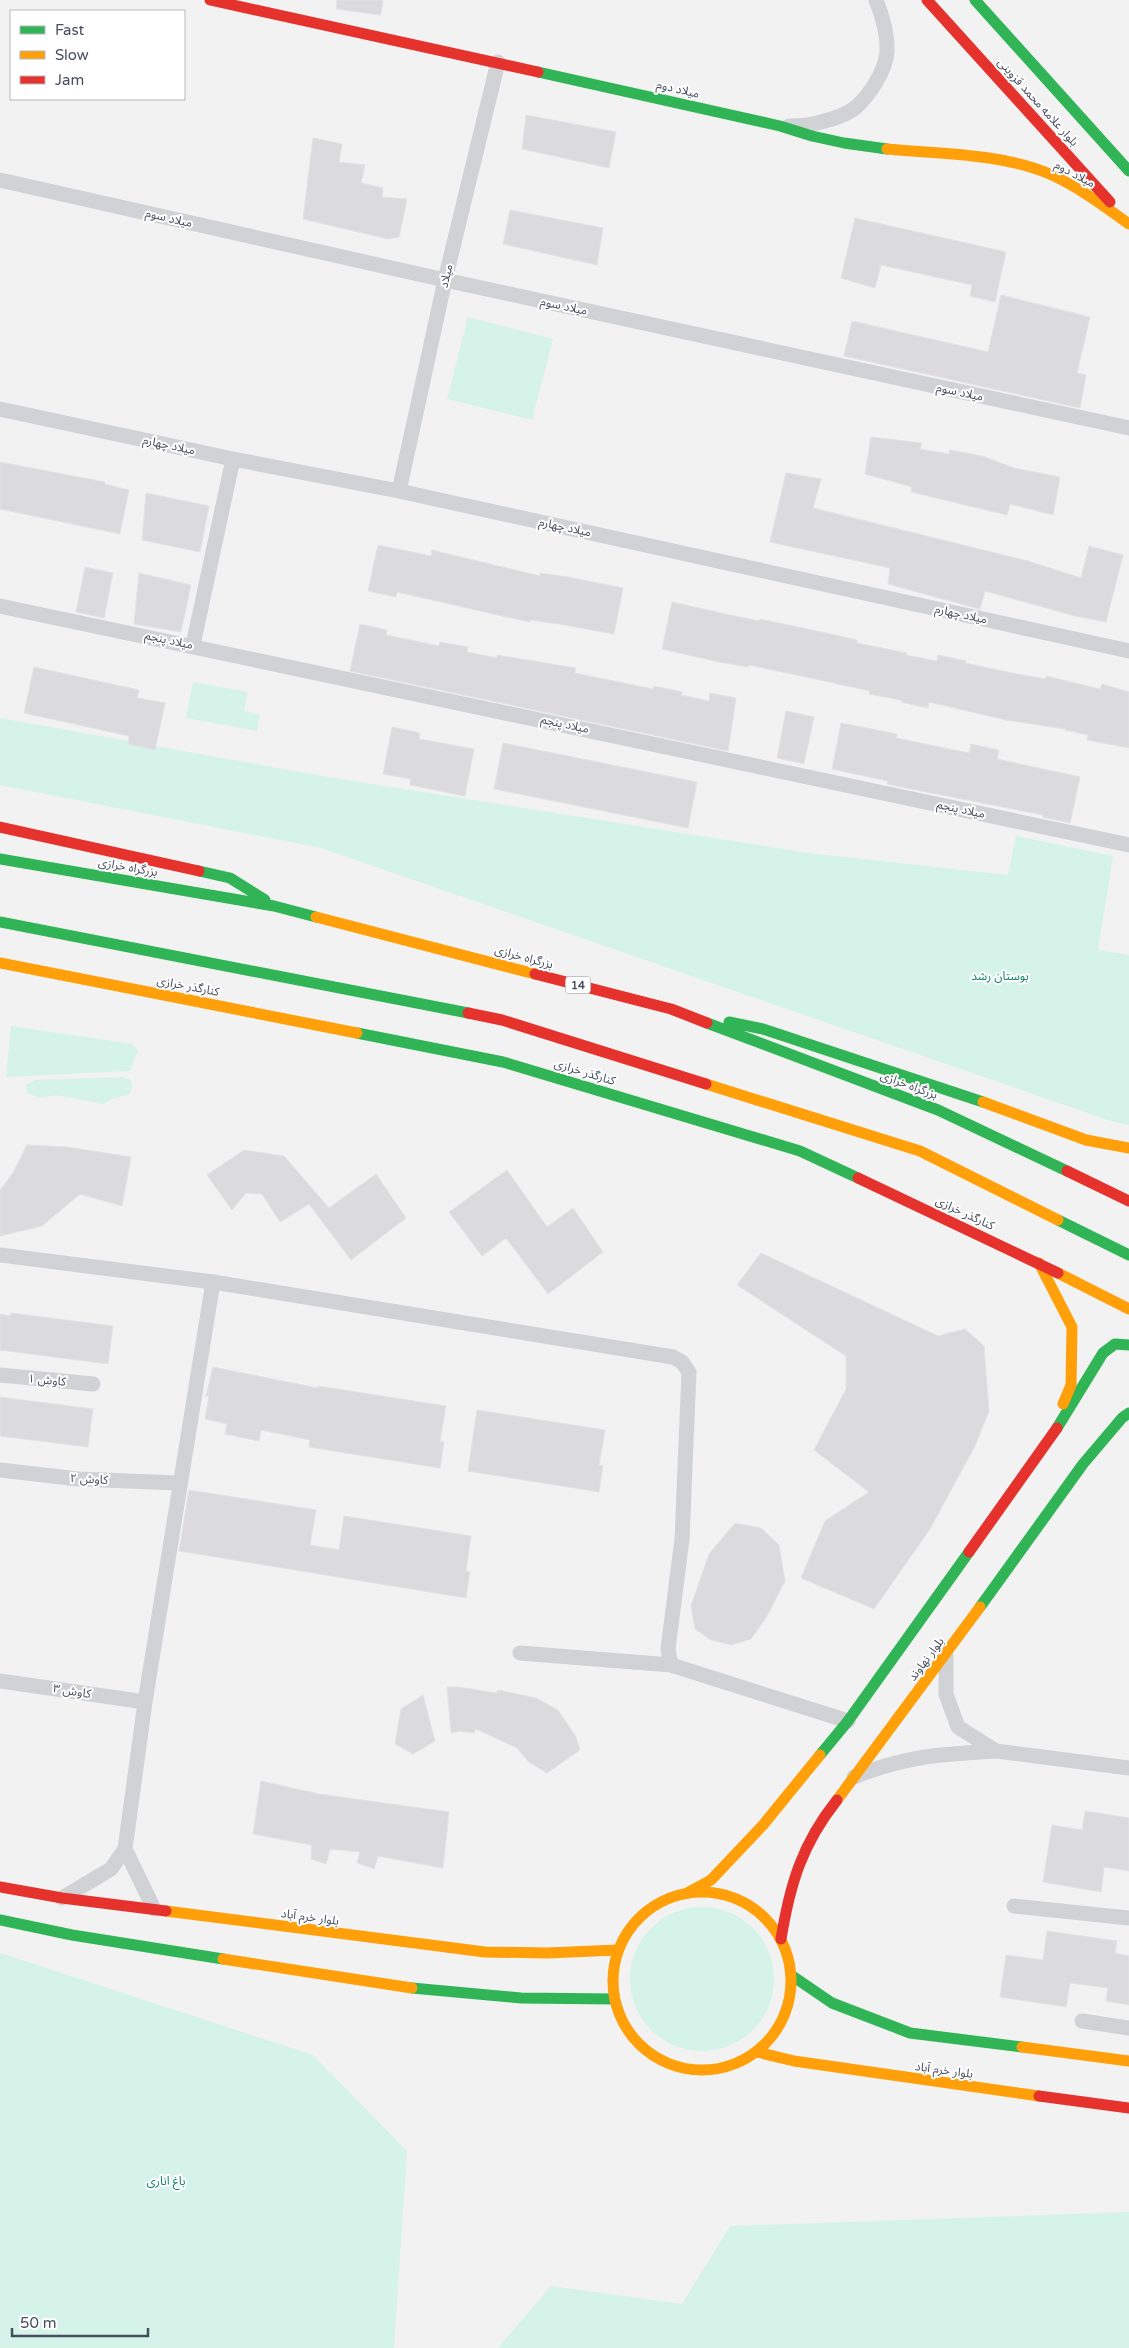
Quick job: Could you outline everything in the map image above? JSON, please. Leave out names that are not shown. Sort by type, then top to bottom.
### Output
[{"type":"main road","name":"میلاد دوم","points":[[210,0],[498,62],[780,126],[807,137],[844,144],[992,160],[1042,172],[1089,196],[1129,223]]},
{"type":"main road","name":"بلوار علامه محمد قزوینی","points":[[927,0],[1129,223]]},
{"type":"main road","name":"بلوار علامه محمد قزوینی","points":[[975,0],[1129,171]]},
{"type":"main road","points":[[0,827],[230,878],[274,906]]},
{"type":"main road","name":"بزرگراه خرازی","points":[[0,860],[274,906],[671,1010],[938,1110],[1129,1201]]},
{"type":"main road","points":[[0,922],[502,1020],[920,1151],[1129,1255]]},
{"type":"main road","name":"کنارگذر خرازی","points":[[4,965],[503,1062],[800,1151],[1039,1263],[1129,1308]]},
{"type":"main road","points":[[671,1010],[763,1029],[953,1091],[1086,1140],[1129,1148]]},
{"type":"main road","points":[[1039,1263],[1072,1327],[1071,1385],[1046,1446]]},
{"type":"main road","points":[[687,1892],[715,1892],[742,1901],[764,1917],[781,1939],[788,1956],[791,1975],[789,2004],[777,2030],[757,2052],[731,2066],[701,2071],[671,2066],[644,2050],[624,2028],[614,1999],[612,1975],[617,1950],[628,1929],[644,1912],[664,1899],[687,1892],[711,1880],[763,1825],[848,1721],[1046,1446],[1103,1353],[1115,1344],[1129,1345]]},
{"type":"main road","name":"بلوار نهاوند","points":[[781,1939],[787,1899],[802,1854],[818,1824],[946,1655],[1083,1464],[1122,1418],[1129,1413]]},
{"type":"main road","name":"بلوار خرم آباد","points":[[0,1887],[62,1898],[485,1952],[547,1953],[617,1950]]},
{"type":"main road","points":[[0,1920],[72,1935],[434,1992],[521,1998],[614,1999]]},
{"type":"main road","points":[[791,1975],[832,2003],[910,2033],[1129,2061]]},
{"type":"main road","name":"بلوار خرم آباد","points":[[757,2052],[794,2062],[1129,2108]]},
{"type":"street","points":[[780,126],[803,126],[839,115],[854,109],[871,91],[887,53],[882,14],[876,0]]},
{"type":"street","name":"میلاد","points":[[399,491],[445,280],[498,62]]},
{"type":"street","name":"میلاد سوم","points":[[0,180],[445,280],[1129,428]]},
{"type":"street","name":"میلاد چهارم","points":[[0,409],[233,459],[399,491],[1129,651]]},
{"type":"street","points":[[193,646],[233,459]]},
{"type":"street","name":"میلاد پنجم","points":[[0,606],[1129,844]]},
{"type":"street","points":[[0,1255],[213,1282],[673,1357],[682,1362],[689,1372],[688,1422],[682,1539],[668,1649],[671,1665]]},
{"type":"street","points":[[62,1898],[111,1869],[125,1849],[145,1702],[213,1282]]},
{"type":"street","name":"کاوش ۱","points":[[0,1376],[93,1384]]},
{"type":"street","name":"کاوش ۲","points":[[0,1470],[78,1480],[179,1483]]},
{"type":"street","points":[[520,1653],[671,1665],[848,1721]]},
{"type":"street","points":[[946,1655],[946,1694],[958,1727],[996,1750]]},
{"type":"street","name":"کاوش ۳","points":[[0,1680],[145,1702]]},
{"type":"street","points":[[852,1777],[886,1764],[933,1754],[996,1750],[1129,1768]]},
{"type":"street","points":[[125,1849],[154,1909]]},
{"type":"street","points":[[1014,1906],[1129,1918]]},
{"type":"street","points":[[1082,2021],[1129,2028]]},
{"type":"green space","points":[[468,317],[553,339],[532,420],[447,399]]},
{"type":"green space","points":[[193,682],[248,692],[244,711],[260,715],[257,731],[186,718]]},
{"type":"green space","name":"بوستان رشد","points":[[0,718],[328,777],[808,853],[1008,875],[1016,836],[1113,856],[1098,950],[1129,955],[1129,1125],[1114,1122],[321,848],[0,785]]},
{"type":"green space","points":[[11,1026],[132,1044],[138,1050],[130,1071],[6,1077]]},
{"type":"green space","points":[[122,1077],[130,1079],[132,1086],[130,1094],[112,1099],[104,1104],[56,1095],[40,1098],[27,1093],[26,1085],[35,1080]]},
{"type":"green space","points":[[702,1907],[730,1912],[753,1928],[769,1951],[774,1979],[769,2007],[753,2030],[730,2046],[702,2051],[674,2046],[651,2030],[635,2007],[630,1979],[635,1951],[651,1928],[674,1912]]},
{"type":"green space","name":"باغ اناری","points":[[0,1953],[313,2055],[407,2151],[394,2348],[0,2348]]},
{"type":"green space","points":[[1129,2212],[1129,2348],[498,2348],[551,2286],[682,2304],[730,2226]]},
{"type":"building","points":[[337,0],[383,0],[381,15],[336,9]]},
{"type":"building","points":[[526,115],[616,132],[609,168],[522,149]]},
{"type":"building","points":[[313,138],[342,144],[339,162],[365,165],[361,183],[383,188],[382,197],[407,199],[399,237],[388,239],[303,219]]},
{"type":"building","points":[[510,210],[603,228],[597,265],[503,244]]},
{"type":"building","points":[[855,218],[1006,252],[995,302],[970,296],[972,285],[881,265],[875,288],[841,278]]},
{"type":"building","points":[[1001,295],[1090,317],[1077,373],[1086,375],[1080,408],[844,356],[852,321],[988,352]]},
{"type":"building","points":[[871,437],[922,443],[920,449],[949,454],[950,450],[982,456],[1014,468],[1060,477],[1053,515],[1010,504],[1007,515],[911,492],[912,487],[865,474]]},
{"type":"building","points":[[0,462],[105,482],[105,484],[129,490],[120,534],[0,509]]},
{"type":"building","points":[[786,473],[821,479],[813,508],[1028,561],[1081,578],[1089,546],[1123,555],[1106,622],[1075,616],[985,591],[980,609],[888,584],[890,568],[770,542]]},
{"type":"building","points":[[146,493],[209,506],[200,552],[142,540]]},
{"type":"building","points":[[378,545],[431,556],[432,550],[540,576],[540,573],[568,577],[623,588],[614,634],[559,624],[530,620],[530,622],[397,592],[396,597],[368,591]]},
{"type":"building","points":[[85,567],[113,573],[104,618],[76,612]]},
{"type":"building","points":[[139,573],[191,585],[181,632],[134,624]]},
{"type":"building","points":[[672,602],[857,640],[857,643],[907,653],[906,655],[937,661],[938,655],[1017,674],[1046,679],[1046,676],[1100,689],[1102,684],[1129,692],[1129,748],[1087,740],[1088,735],[1065,729],[1006,720],[929,702],[928,708],[901,702],[901,700],[869,694],[870,691],[749,665],[748,667],[719,662],[662,649]]},
{"type":"building","points":[[360,624],[387,630],[386,635],[439,646],[440,642],[468,647],[467,652],[497,658],[497,655],[576,668],[575,673],[653,689],[654,686],[682,692],[681,695],[709,701],[710,693],[736,698],[728,751],[350,671]]},
{"type":"building","points":[[34,667],[139,690],[137,698],[165,703],[155,750],[128,744],[129,736],[24,713]]},
{"type":"building","points":[[786,711],[814,717],[804,764],[777,758]]},
{"type":"building","points":[[841,723],[897,734],[896,738],[969,753],[971,744],[999,750],[997,759],[1080,777],[1070,823],[1043,817],[1043,815],[887,784],[888,781],[832,769]]},
{"type":"building","points":[[392,727],[420,733],[419,739],[474,749],[465,796],[410,785],[411,779],[383,774]]},
{"type":"building","points":[[503,743],[697,782],[688,828],[494,789]]},
{"type":"building","points":[[27,1145],[67,1147],[131,1157],[122,1206],[80,1194],[42,1226],[0,1236],[0,1190],[13,1173]]},
{"type":"building","points":[[244,1150],[284,1156],[329,1208],[376,1174],[406,1218],[351,1260],[309,1204],[280,1222],[262,1194],[246,1193],[232,1210],[207,1175]]},
{"type":"building","points":[[507,1170],[547,1227],[573,1208],[603,1252],[548,1294],[506,1238],[482,1256],[449,1212]]},
{"type":"building","points":[[761,1253],[938,1336],[965,1329],[984,1346],[989,1411],[975,1446],[930,1529],[874,1609],[801,1578],[825,1521],[869,1492],[814,1450],[846,1389],[846,1356],[737,1285]]},
{"type":"building","points":[[11,1313],[113,1326],[108,1364],[0,1350],[0,1314],[10,1316]]},
{"type":"building","points":[[213,1367],[318,1388],[318,1386],[446,1406],[440,1441],[444,1442],[440,1468],[309,1447],[310,1440],[261,1430],[259,1441],[225,1434],[227,1424],[205,1419],[209,1396],[206,1396]]},
{"type":"building","points":[[0,1397],[93,1409],[88,1447],[0,1436]]},
{"type":"building","points":[[477,1410],[605,1430],[599,1465],[603,1466],[599,1492],[468,1471]]},
{"type":"building","points":[[189,1490],[316,1510],[310,1545],[339,1550],[344,1516],[471,1536],[466,1571],[470,1572],[466,1598],[179,1551]]},
{"type":"building","points":[[735,1523],[761,1528],[779,1545],[785,1581],[766,1618],[751,1639],[732,1645],[711,1640],[695,1629],[691,1606],[709,1554]]},
{"type":"building","points":[[447,1687],[496,1693],[498,1690],[536,1698],[558,1710],[576,1737],[580,1750],[547,1773],[529,1762],[517,1748],[476,1729],[474,1733],[459,1731],[451,1733]]},
{"type":"building","points":[[423,1695],[435,1741],[413,1754],[395,1744],[401,1709]]},
{"type":"building","points":[[261,1781],[319,1794],[449,1812],[443,1868],[378,1856],[374,1869],[357,1863],[360,1852],[330,1849],[326,1864],[311,1859],[312,1845],[253,1834]]},
{"type":"building","points":[[1085,1811],[1129,1818],[1129,1871],[1104,1867],[1101,1892],[1043,1882],[1052,1825],[1082,1830]]},
{"type":"building","points":[[1047,1931],[1117,1941],[1115,1953],[1129,1956],[1129,2005],[1106,2001],[1108,1988],[1070,1983],[1066,2007],[1000,1997],[1006,1955],[1043,1960]]},
{"type":"traffic: fast","points":[[975,0],[1129,171]]},
{"type":"traffic: fast","points":[[538,72],[780,126],[812,136],[887,149]]},
{"type":"traffic: fast","points":[[0,859],[274,906],[316,917]]},
{"type":"traffic: fast","points":[[199,871],[230,878],[265,900]]},
{"type":"traffic: fast","points":[[0,922],[468,1013]]},
{"type":"traffic: fast","points":[[729,1022],[763,1029],[983,1102]]},
{"type":"traffic: fast","points":[[707,1023],[938,1110],[1067,1171]]},
{"type":"traffic: fast","points":[[357,1033],[503,1062],[800,1151],[858,1178]]},
{"type":"traffic: fast","points":[[1058,1220],[1129,1255]]},
{"type":"traffic: fast","points":[[1057,1428],[1103,1353],[1115,1344],[1129,1345]]},
{"type":"traffic: fast","points":[[980,1607],[1083,1464],[1122,1418],[1129,1413]]},
{"type":"traffic: fast","points":[[820,1755],[848,1721],[969,1552]]},
{"type":"traffic: fast","points":[[0,1920],[72,1935],[223,1959]]},
{"type":"traffic: fast","points":[[791,1975],[832,2003],[910,2033],[1022,2047]]},
{"type":"traffic: fast","points":[[412,1988],[521,1998],[614,1999]]},
{"type":"traffic: slow","points":[[887,149],[992,158],[1033,168],[1052,175],[1072,186],[1129,224]]},
{"type":"traffic: slow","points":[[316,917],[535,974]]},
{"type":"traffic: slow","points":[[0,963],[357,1033]]},
{"type":"traffic: slow","points":[[706,1084],[920,1151],[1058,1220]]},
{"type":"traffic: slow","points":[[983,1102],[1086,1140],[1129,1148]]},
{"type":"traffic: slow","points":[[1039,1263],[1072,1327],[1071,1385],[1063,1404]]},
{"type":"traffic: slow","points":[[1058,1273],[1129,1309]]},
{"type":"traffic: slow","points":[[837,1800],[980,1607]]},
{"type":"traffic: slow","points":[[687,1893],[711,1880],[763,1825],[820,1755]]},
{"type":"traffic: slow","points":[[693,1892],[711,1892],[744,1902],[759,1912],[771,1924],[781,1939],[787,1955],[791,1981],[787,2007],[781,2023],[771,2038],[759,2050],[744,2060],[728,2066],[711,2070],[693,2070],[660,2060],[645,2050],[633,2038],[623,2023],[617,2007],[613,1990],[613,1972],[623,1939],[633,1924],[645,1912],[660,1902],[676,1896],[693,1892]]},
{"type":"traffic: slow","points":[[166,1911],[485,1952],[547,1953],[617,1950]]},
{"type":"traffic: slow","points":[[223,1959],[412,1988]]},
{"type":"traffic: slow","points":[[1022,2047],[1129,2061]]},
{"type":"traffic: slow","points":[[757,2052],[794,2061],[1039,2096]]},
{"type":"traffic: jam","points":[[210,0],[538,72]]},
{"type":"traffic: jam","points":[[927,0],[1110,202]]},
{"type":"traffic: jam","points":[[0,827],[199,871]]},
{"type":"traffic: jam","points":[[535,974],[671,1009],[707,1023]]},
{"type":"traffic: jam","points":[[468,1013],[502,1020],[706,1084]]},
{"type":"traffic: jam","points":[[1067,1171],[1129,1201]]},
{"type":"traffic: jam","points":[[858,1178],[1058,1273]]},
{"type":"traffic: jam","points":[[969,1552],[1057,1428]]},
{"type":"traffic: jam","points":[[781,1939],[793,1882],[799,1865],[815,1833],[837,1800]]},
{"type":"traffic: jam","points":[[0,1887],[62,1898],[166,1911]]},
{"type":"traffic: jam","points":[[1039,2096],[1129,2108]]}]
